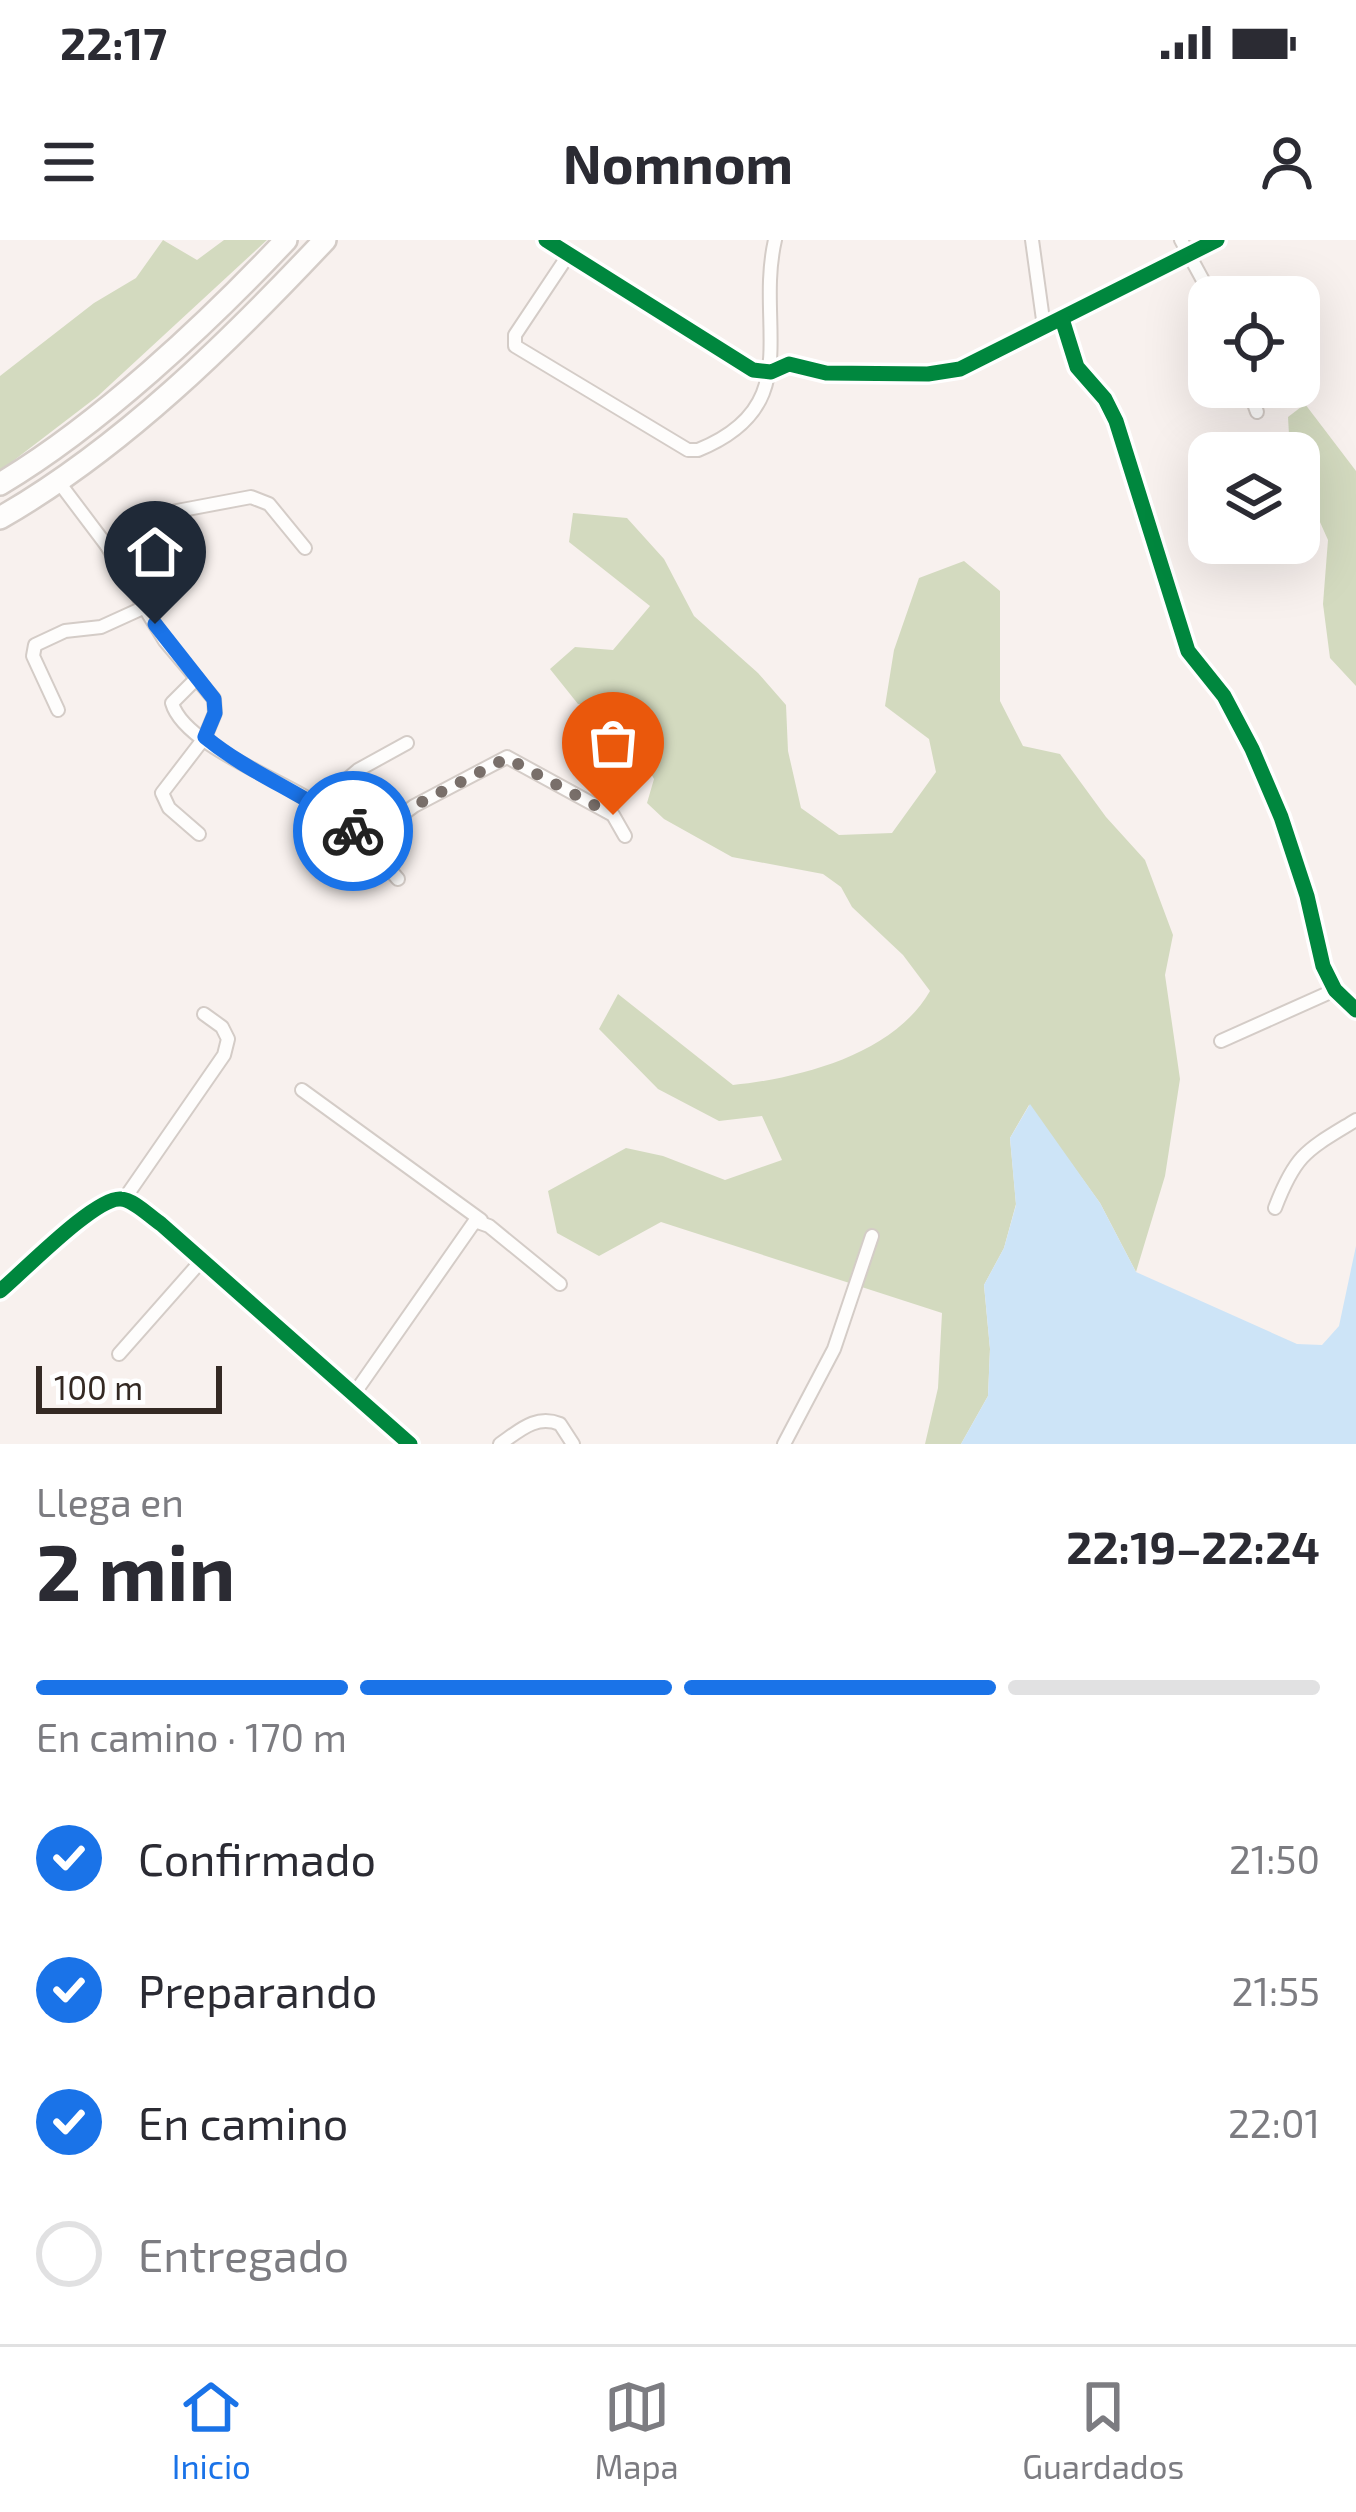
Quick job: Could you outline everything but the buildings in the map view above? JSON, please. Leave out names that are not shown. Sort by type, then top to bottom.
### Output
[{"type":"highway","points":[[0,484],[123,392],[244,285],[286,240]]},
{"type":"highway","points":[[0,518],[58,481],[245,322],[325,240]]},
{"type":"street","points":[[546,240],[753,370],[771,372],[789,364],[826,373],[928,374],[960,369],[1217,240]]},
{"type":"street","points":[[568,254],[515,335],[514,346],[688,450],[698,450],[758,410],[771,372],[775,240]]},
{"type":"street","points":[[1031,240],[1044,327]]},
{"type":"street","points":[[1181,240],[1200,276]]},
{"type":"street","points":[[1062,319],[1077,368],[1105,399],[1116,421],[1188,651],[1233,710],[1281,817],[1323,966],[1335,989],[1356,1010]]},
{"type":"street","points":[[1256,408],[1257,412]]},
{"type":"street","points":[[58,481],[107,546],[165,640],[216,706],[205,737],[162,793],[169,808],[199,834]]},
{"type":"street","points":[[107,546],[161,514],[251,497],[269,504],[305,548]]},
{"type":"street","points":[[58,710],[33,656],[35,645],[65,631],[100,627],[145,607]]},
{"type":"street","points":[[197,678],[173,706],[205,737],[251,770],[318,803],[365,842],[398,879]]},
{"type":"street","points":[[318,803],[358,770],[406,743]]},
{"type":"street","points":[[365,842],[414,806],[507,758],[613,815],[625,836]]},
{"type":"street","points":[[1221,1041],[1294,1012],[1335,989]]},
{"type":"street","points":[[125,1198],[224,1055],[228,1039],[204,1014]]},
{"type":"street","points":[[302,1090],[560,1284]]},
{"type":"street","points":[[1275,1208],[1289,1170],[1304,1152],[1356,1120]]},
{"type":"street","points":[[0,1291],[88,1214],[112,1199],[125,1198],[410,1444]]},
{"type":"street","points":[[353,1394],[458,1240],[482,1221]]},
{"type":"street","points":[[784,1444],[834,1349],[857,1293],[872,1236]]},
{"type":"street","points":[[119,1354],[202,1260]]},
{"type":"street","points":[[500,1444],[532,1422],[544,1420],[560,1424],[573,1444]]},
{"type":"green space","points":[[163,240],[197,260],[224,240],[267,240],[98,396],[0,471],[0,376],[94,303],[136,278]]},
{"type":"green space","points":[[1308,408],[1356,471],[1356,686],[1330,658],[1323,604],[1328,540],[1320,522],[1320,432],[1289,432],[1288,417]]},
{"type":"green space","points":[[573,513],[627,518],[664,559],[694,616],[786,705],[788,751],[801,808],[839,835],[892,833],[936,772],[929,739],[885,706],[894,650],[919,578],[964,561],[1000,591],[1000,701],[1023,746],[1060,754],[1145,860],[1173,935],[1165,975],[1180,1079],[1165,1176],[1136,1272],[1100,1203],[1029,1105],[1010,1138],[1016,1204],[1004,1248],[984,1285],[990,1349],[988,1396],[961,1444],[925,1444],[938,1388],[942,1313],[661,1222],[599,1256],[557,1233],[548,1191],[626,1148],[663,1156],[725,1180],[782,1160],[762,1116],[719,1121],[658,1089],[599,1029],[618,994],[733,1085],[816,1069],[870,1047],[914,1013],[930,991],[903,955],[852,907],[841,887],[823,874],[732,857],[664,819],[647,803],[654,779],[632,739],[600,706],[578,704],[550,669],[575,647],[613,650],[650,606],[569,542]]},
{"type":"water","points":[[1030,1104],[1100,1203],[1136,1272],[1297,1344],[1322,1345],[1339,1326],[1356,1246],[1356,1444],[961,1444],[988,1396],[990,1349],[984,1285],[1004,1248],[1016,1205],[1010,1138]]},
{"type":"cycle path","points":[[546,240],[753,370],[771,372],[789,364],[826,373],[928,374],[960,369],[1217,240]]},
{"type":"cycle path","points":[[1062,319],[1077,367],[1105,399],[1116,421],[1188,651],[1224,696],[1252,749],[1307,896],[1323,966],[1335,990],[1356,1010]]},
{"type":"cycle path","points":[[0,1291],[95,1210],[110,1201],[126,1200],[161,1224],[410,1444]]},
{"type":"way so far","points":[[353,831],[365,842],[414,806],[507,758],[613,815]]},
{"type":"route","points":[[155,624],[214,699],[215,713],[205,737],[251,770],[318,803],[353,831]]}]
